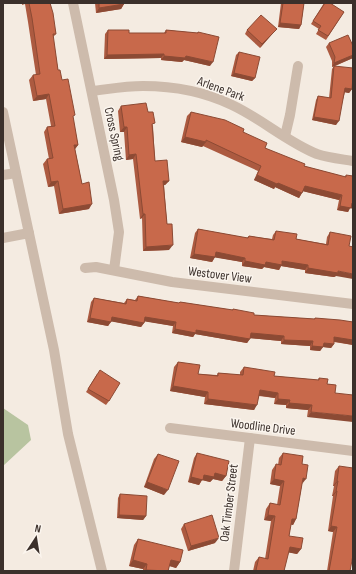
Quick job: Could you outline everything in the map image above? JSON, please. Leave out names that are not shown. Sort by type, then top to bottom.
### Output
[{"type":"street","name":"Cross Spring","points":[[73,3],[114,200],[119,232],[114,270]]},
{"type":"street","points":[[285,136],[298,66]]},
{"type":"street","name":"Arlene Park","points":[[92,91],[142,86],[164,87],[195,92],[233,105],[318,154],[335,159],[353,161]]},
{"type":"street","points":[[3,112],[54,350],[68,434],[102,571]]},
{"type":"street","points":[[3,175],[16,173]]},
{"type":"street","points":[[3,238],[29,233]]},
{"type":"street","name":"Westover View","points":[[85,268],[96,267],[172,282],[353,304]]},
{"type":"street","name":"Woodline Drive","points":[[170,428],[353,451]]},
{"type":"street","name":"Oak Timber Street","points":[[234,571],[250,438]]},
{"type":"green space","points":[[3,408],[28,425],[31,440],[3,466]]},
{"type":"building","points":[[29,3],[50,3],[56,34],[53,34],[58,70],[60,70],[62,80],[68,79],[75,115],[73,116],[78,145],[74,145],[82,184],[89,182],[92,204],[63,209],[58,181],[51,182],[47,159],[53,158],[47,127],[55,126],[49,94],[37,96],[33,75],[40,74]]},
{"type":"building","points":[[99,3],[124,3],[124,4],[99,8]]},
{"type":"building","points":[[283,3],[304,3],[301,25],[280,23]]},
{"type":"building","points":[[325,3],[330,3],[344,12],[328,36],[318,30],[321,26],[313,21]]},
{"type":"building","points":[[261,15],[277,29],[262,44],[247,30]]},
{"type":"building","points":[[108,30],[129,30],[129,33],[166,33],[166,30],[198,32],[219,37],[213,62],[186,56],[185,58],[164,56],[164,54],[107,55]]},
{"type":"building","points":[[348,35],[353,46],[353,55],[334,63],[335,57],[329,43]]},
{"type":"building","points":[[239,52],[260,57],[255,78],[234,73]]},
{"type":"building","points":[[334,66],[353,68],[352,89],[345,88],[339,121],[314,117],[318,96],[331,98]]},
{"type":"building","points":[[146,103],[148,112],[153,112],[155,123],[152,124],[155,161],[167,160],[169,181],[163,181],[167,224],[172,224],[173,245],[146,247],[145,214],[143,214],[136,154],[129,155],[127,127],[124,127],[121,106]]},
{"type":"building","points":[[191,112],[225,120],[244,129],[243,132],[267,143],[265,148],[305,164],[304,166],[346,177],[346,175],[353,176],[353,204],[352,203],[351,208],[340,206],[342,195],[305,186],[302,193],[278,183],[277,184],[257,175],[261,166],[206,140],[206,142],[185,137]]},
{"type":"building","points":[[198,229],[248,238],[249,236],[274,240],[276,231],[297,234],[296,239],[328,245],[330,232],[351,236],[349,246],[353,247],[353,274],[308,268],[308,265],[282,261],[282,265],[266,262],[265,265],[245,261],[245,258],[216,252],[215,257],[194,254]]},
{"type":"building","points":[[138,296],[179,303],[233,309],[254,313],[254,315],[315,318],[353,322],[353,340],[334,337],[334,344],[324,343],[323,347],[312,346],[313,341],[284,340],[284,336],[251,333],[250,339],[196,330],[196,333],[175,329],[176,322],[145,317],[144,323],[112,317],[111,322],[90,318],[94,298],[126,304],[127,299],[137,301]]},
{"type":"building","points":[[178,362],[200,365],[198,374],[218,376],[218,373],[243,375],[244,367],[275,372],[274,376],[319,380],[319,378],[328,379],[327,384],[336,385],[335,393],[353,395],[353,416],[311,412],[312,405],[289,403],[290,400],[278,399],[278,393],[260,390],[257,405],[208,399],[208,392],[173,386]]},
{"type":"building","points":[[100,370],[120,383],[109,401],[88,389]]},
{"type":"building","points":[[197,453],[229,461],[226,476],[215,473],[214,477],[204,475],[203,480],[191,477]]},
{"type":"building","points":[[283,453],[303,456],[302,464],[308,465],[306,479],[303,478],[296,519],[292,519],[289,536],[303,538],[301,549],[290,547],[284,571],[258,571],[256,570],[259,557],[268,559],[275,516],[268,515],[270,503],[280,505],[284,481],[274,479],[276,464],[281,465]]},
{"type":"building","points":[[158,454],[179,461],[168,490],[147,482]]},
{"type":"building","points":[[339,466],[353,468],[353,555],[350,571],[329,571],[337,527],[331,526],[337,491]]},
{"type":"building","points":[[120,494],[147,496],[146,516],[119,515]]},
{"type":"building","points":[[212,515],[219,538],[191,546],[184,524]]},
{"type":"building","points":[[138,539],[183,550],[180,562],[171,560],[168,571],[146,570],[147,564],[133,560]]}]
